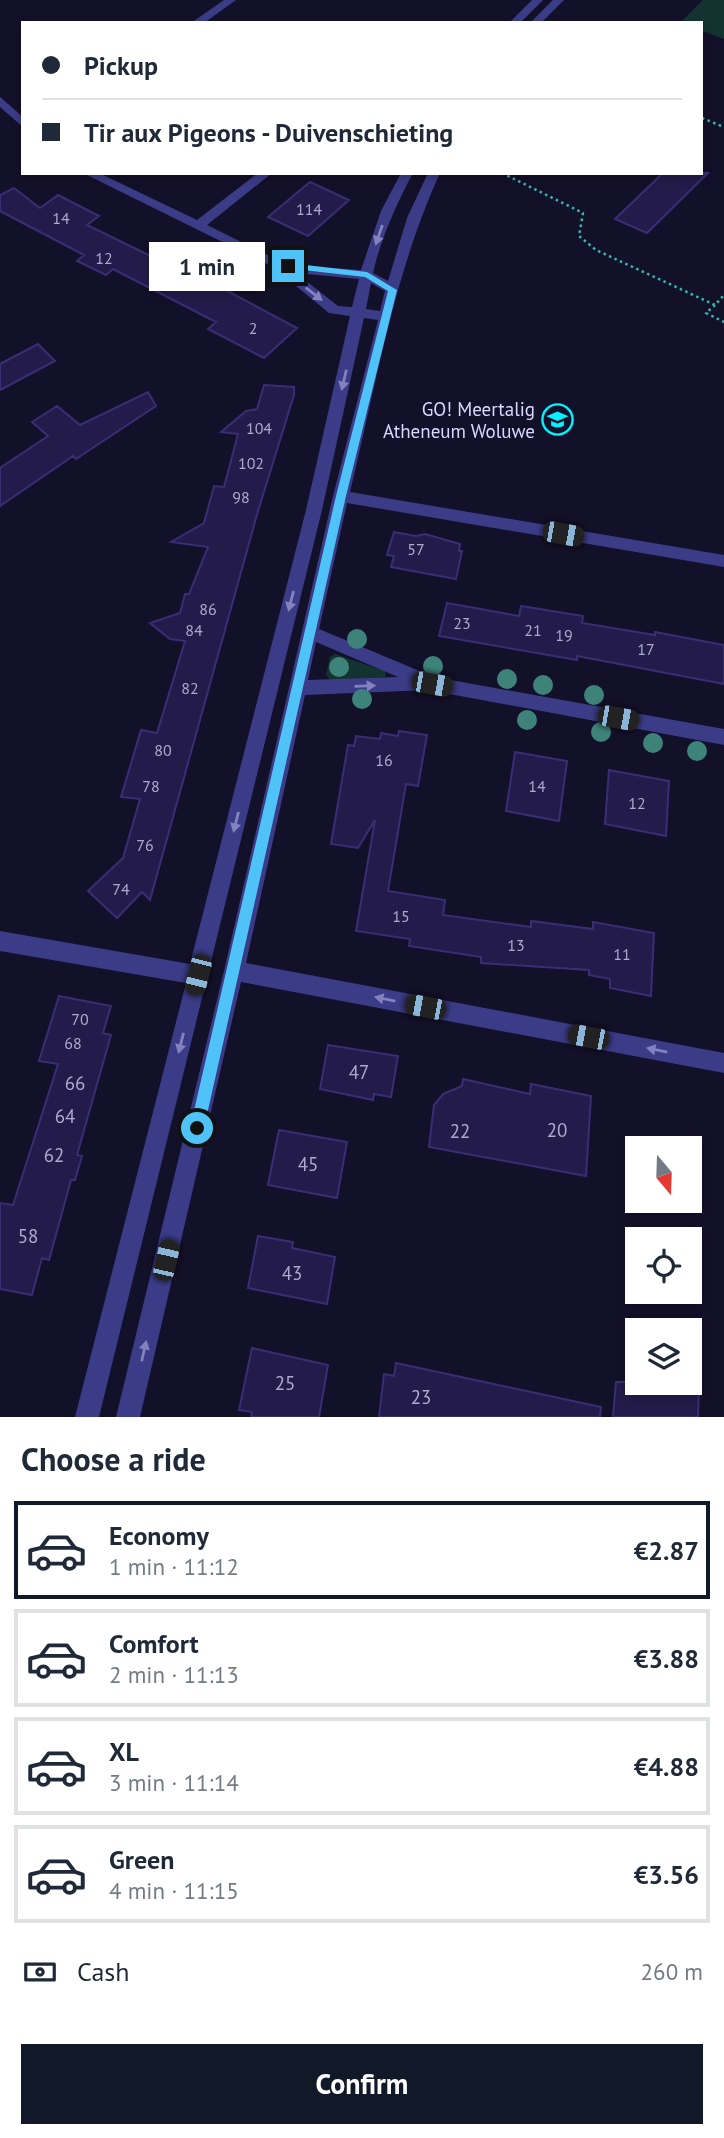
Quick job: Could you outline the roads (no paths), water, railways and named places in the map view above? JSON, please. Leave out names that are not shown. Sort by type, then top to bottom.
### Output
[{"type":"street","points":[[199,21],[231,0]]},
{"type":"street","points":[[516,21],[537,0]]},
{"type":"street","points":[[537,21],[559,0]]},
{"type":"street","points":[[0,100],[21,122]]},
{"type":"street","points":[[93,175],[274,262],[303,270],[367,275],[393,290]]},
{"type":"street","points":[[198,226],[263,175]]},
{"type":"street","points":[[87,1417],[314,510],[367,275],[387,211],[406,175]]},
{"type":"street","points":[[128,1417],[312,634],[341,496],[413,218],[432,175]]},
{"type":"street","points":[[274,262],[334,310],[386,316]]},
{"type":"street","points":[[341,496],[724,561]]},
{"type":"street","points":[[312,634],[432,684]]},
{"type":"street","points":[[298,688],[432,684],[724,737]]},
{"type":"street","points":[[0,941],[198,975]]},
{"type":"street","points":[[234,971],[724,1063]]},
{"type":"place","name":"GO! Meertalig Atheneum Woluwe","points":[[558,420]]}]
